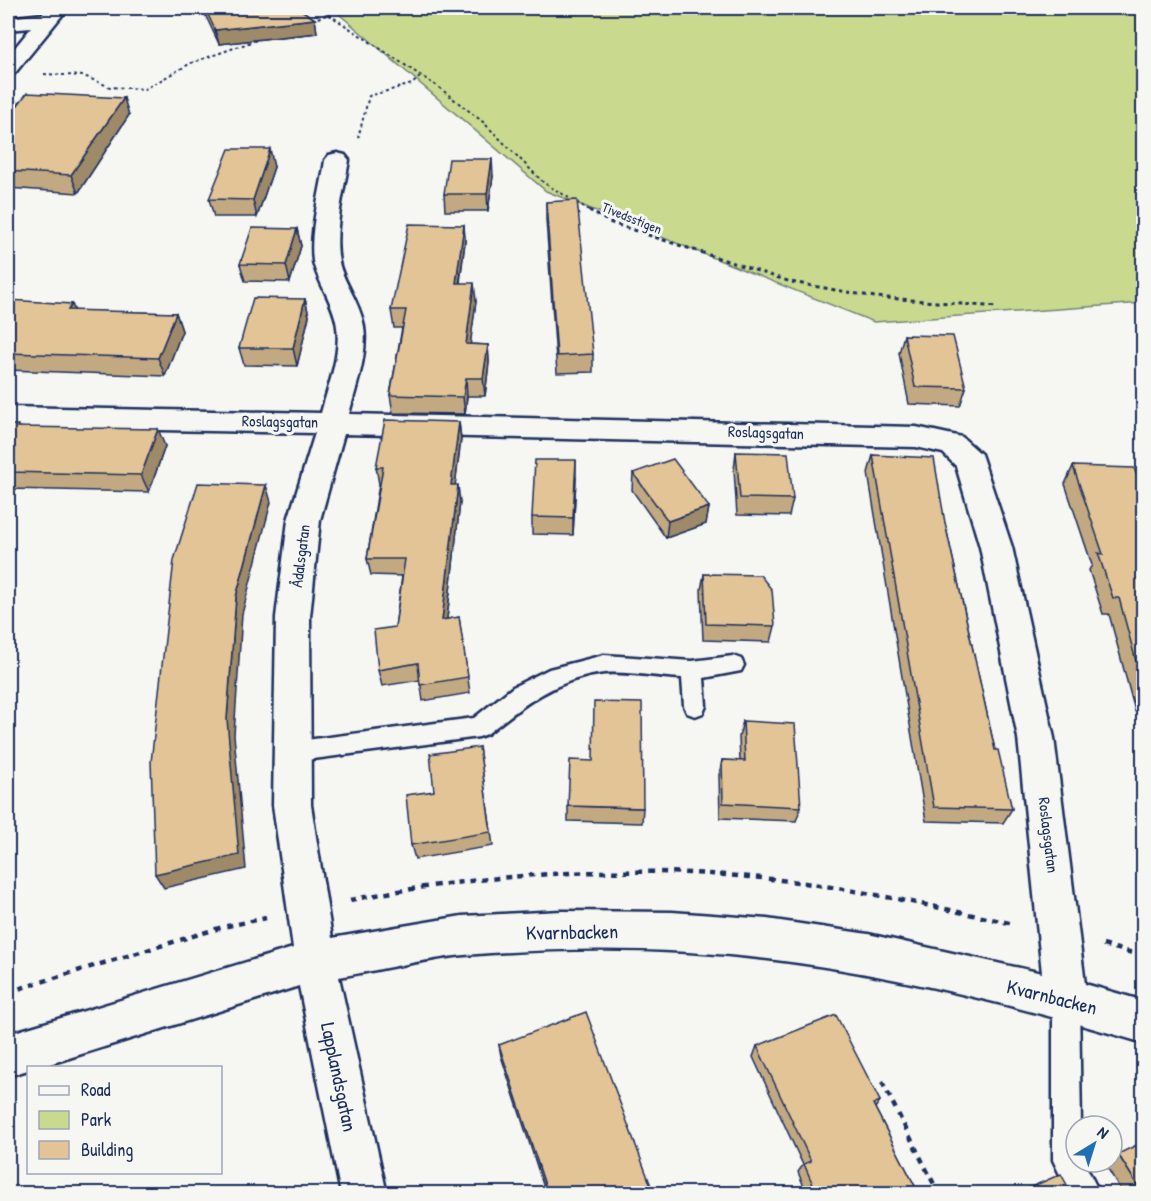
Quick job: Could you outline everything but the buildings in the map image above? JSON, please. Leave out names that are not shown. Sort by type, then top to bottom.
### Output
[{"type":"street","points":[[8,24],[52,14]]},
{"type":"street","points":[[8,69],[52,14]]},
{"type":"street","name":"Ådalsgatan","points":[[315,961],[292,804],[292,617],[304,520],[333,422],[348,361],[351,327],[339,289],[326,263],[326,236],[337,160]]},
{"type":"street","name":"Roslagsgatan","points":[[8,417],[333,422],[904,436],[952,444],[970,462],[996,547],[1027,693],[1039,761],[1066,999]]},
{"type":"street","name":"Kvarnbacken","points":[[8,1055],[315,961],[462,936],[562,931],[672,932],[766,939],[868,954],[1066,999],[1143,1022]]},
{"type":"street","name":"Lapplandsgatan","points":[[315,961],[364,1194]]},
{"type":"lane","points":[[291,752],[374,743],[479,727],[521,694],[558,675],[604,664],[692,670],[733,665]]},
{"type":"lane","points":[[692,670],[695,706]]},
{"type":"lane","points":[[1066,999],[1067,1160],[1085,1194]]},
{"type":"path","name":"Tivedsstigen","points":[[319,8],[422,75],[483,122],[544,183],[609,222],[791,282],[875,297],[998,307]]},
{"type":"path","points":[[308,22],[329,14]]},
{"type":"path","points":[[40,74],[84,76],[111,87],[145,89],[191,63],[265,37]]},
{"type":"path","points":[[337,160],[356,144],[369,96],[412,84],[422,75]]},
{"type":"path","points":[[8,101],[28,102]]},
{"type":"path","points":[[882,1082],[939,1194]]},
{"type":"green space","points":[[332,8],[1143,8],[1143,303],[874,322],[546,191]]}]
